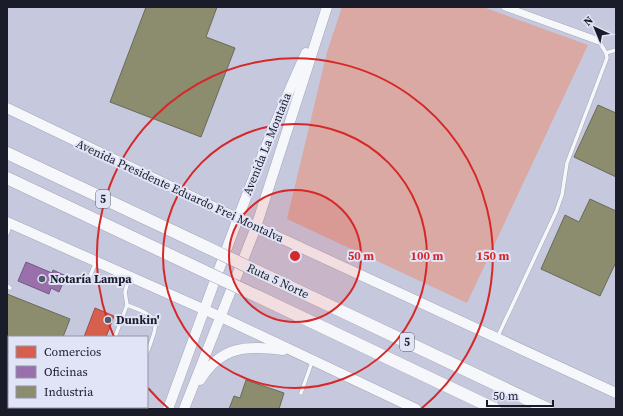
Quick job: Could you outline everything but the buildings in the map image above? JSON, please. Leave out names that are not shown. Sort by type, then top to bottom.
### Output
[{"type":"highway","name":"Ruta 5 Norte","points":[[7,153],[548,409]]},
{"type":"highway","name":"Ruta 5 Norte","points":[[7,178],[494,409]]},
{"type":"main road","name":"Avenida La Montaña","points":[[168,409],[238,218],[288,93],[325,12]]},
{"type":"main road","name":"Avenida La Montaña","points":[[186,405],[256,227],[325,12]]},
{"type":"main road","name":"Avenida Presidente Eduardo Frei Montalva","points":[[7,108],[256,227],[616,393]]},
{"type":"main road","points":[[9,223],[204,310],[416,409]]},
{"type":"main road","points":[[186,405],[207,370],[225,354],[245,347],[292,351]]},
{"type":"street","points":[[505,7],[599,41]]},
{"type":"lane","points":[[497,339],[556,212],[562,195],[567,163],[605,63],[606,53],[599,41]]},
{"type":"lane","points":[[606,53],[616,50]]},
{"type":"lane","points":[[7,234],[9,223]]},
{"type":"lane","points":[[87,283],[96,262]]},
{"type":"lane","points":[[115,336],[127,305],[125,292],[130,277]]},
{"type":"lane","points":[[127,305],[150,314],[153,318],[156,329],[148,351]]},
{"type":"lane","points":[[301,393],[312,360]]},
{"type":"shaded area","points":[[342,7],[483,7],[588,45],[467,303],[287,219],[327,52]]},
{"type":"place","name":"Notaría Lampa","points":[[42,279]]},
{"type":"place","name":"Dunkin'","points":[[108,320]]}]
